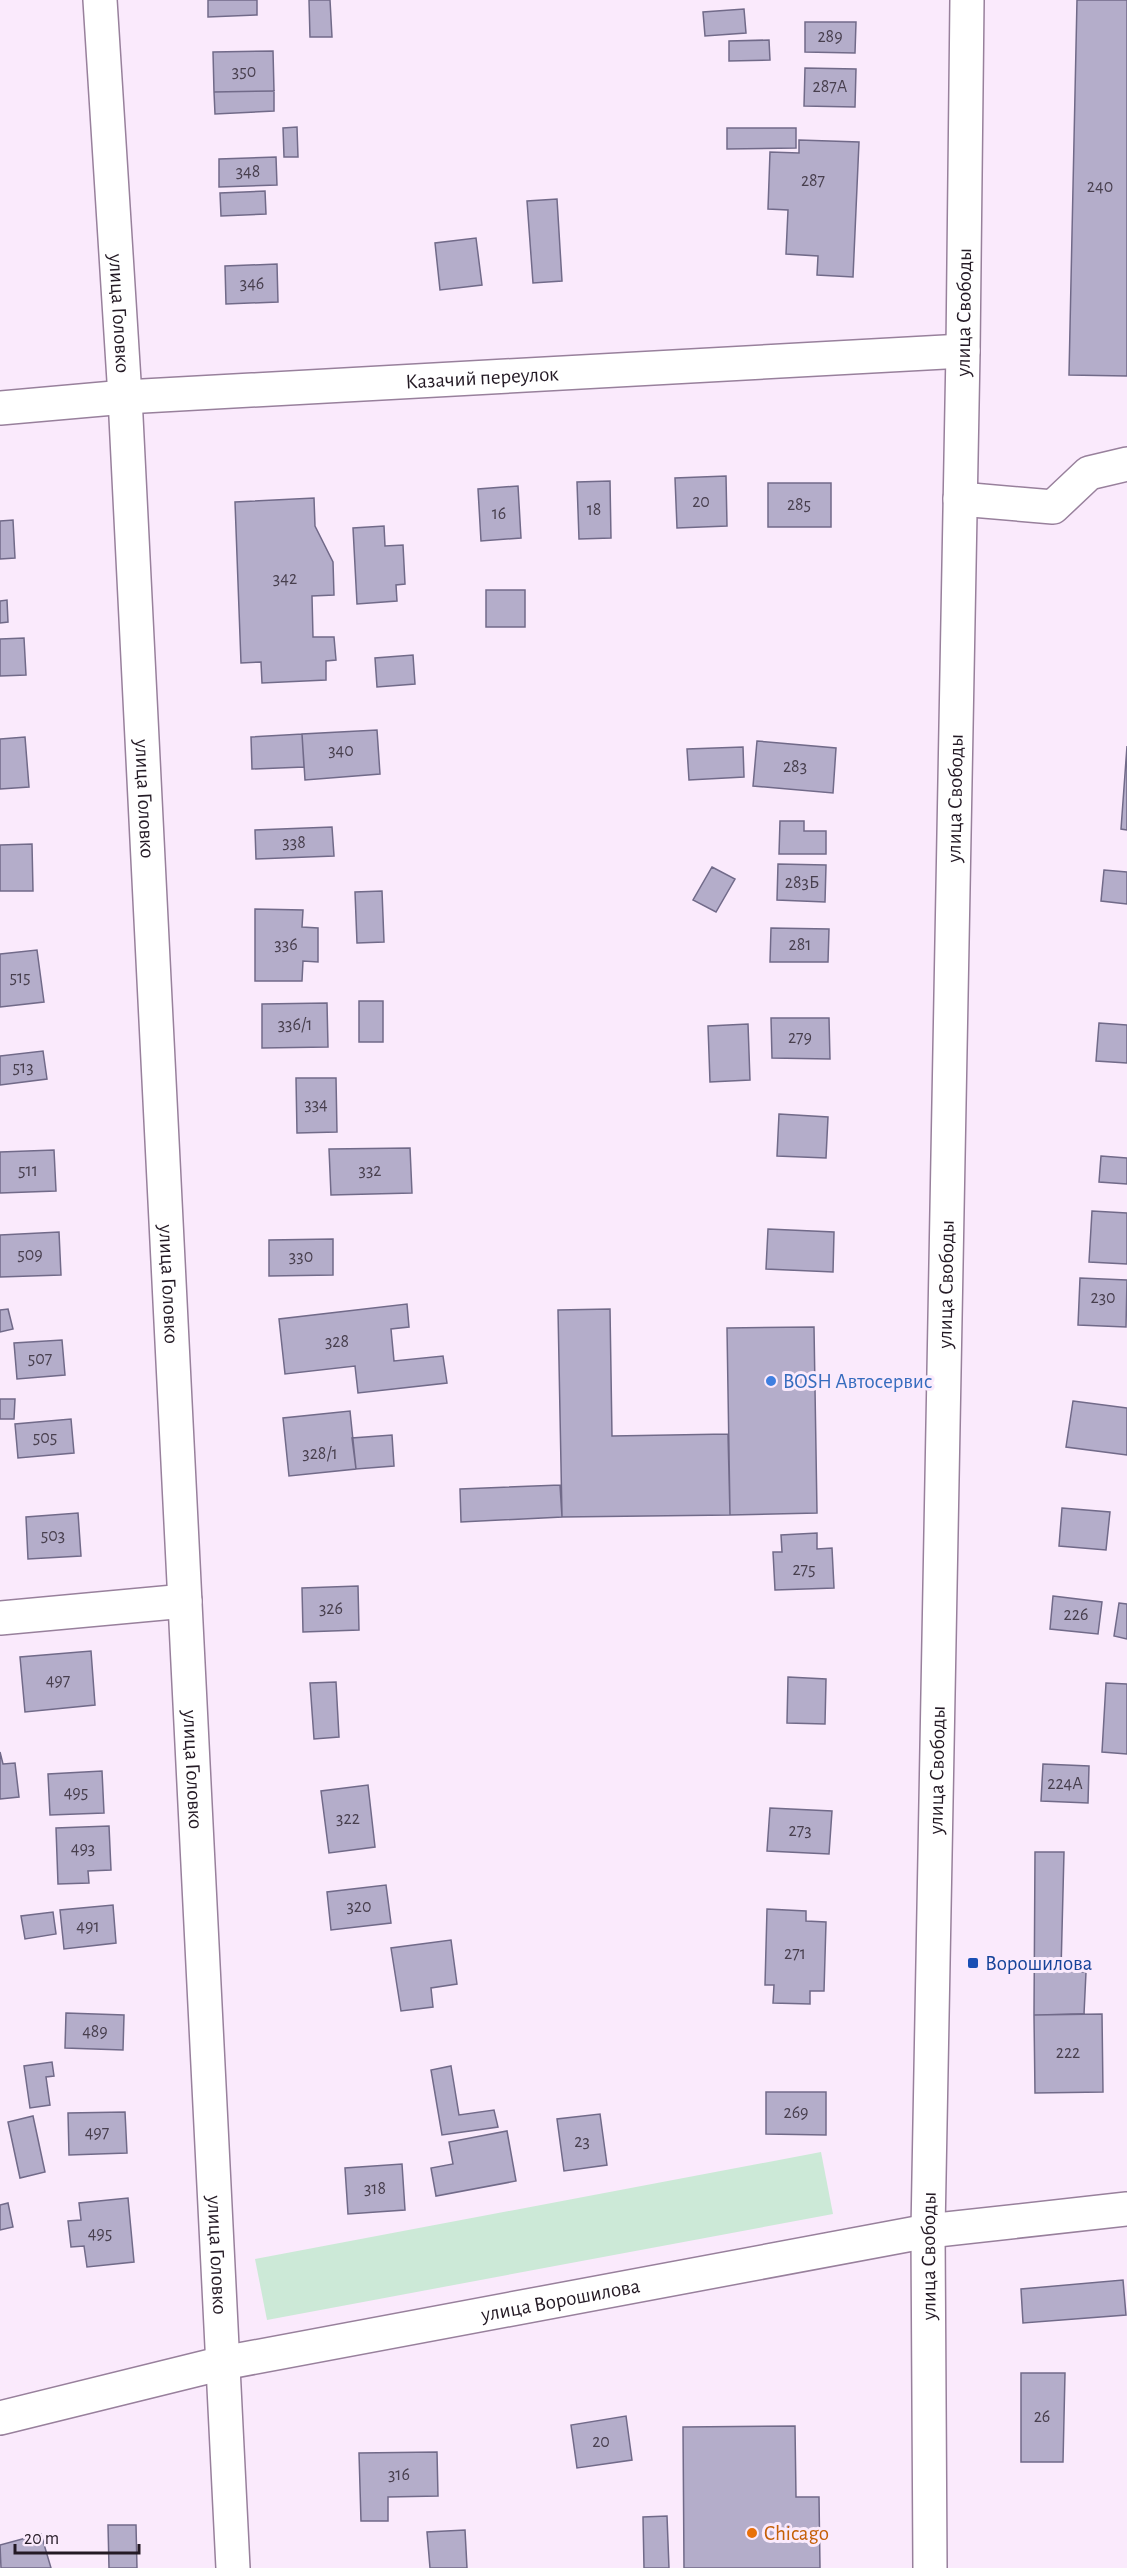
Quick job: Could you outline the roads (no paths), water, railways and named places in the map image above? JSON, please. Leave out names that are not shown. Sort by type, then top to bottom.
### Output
[{"type":"street","name":"улица Головко","points":[[100,0],[124,397],[233,2568]]},
{"type":"street","name":"улица Свободы","points":[[930,2568],[928,2231],[963,351],[967,0]]},
{"type":"street","name":"Казачий переулок","points":[[0,408],[124,397],[963,351]]},
{"type":"street","points":[[960,499],[1053,507],[1089,474],[1127,464]]},
{"type":"street","points":[[0,1618],[185,1601]]},
{"type":"street","name":"улица Ворошилова","points":[[0,2418],[223,2363],[928,2231],[1127,2209]]},
{"type":"place","name":"BOSH Автосервис","points":[[771,1381]]},
{"type":"place","name":"Ворошилова","points":[[973,1963]]},
{"type":"place","name":"Chicago","points":[[752,2533]]}]
